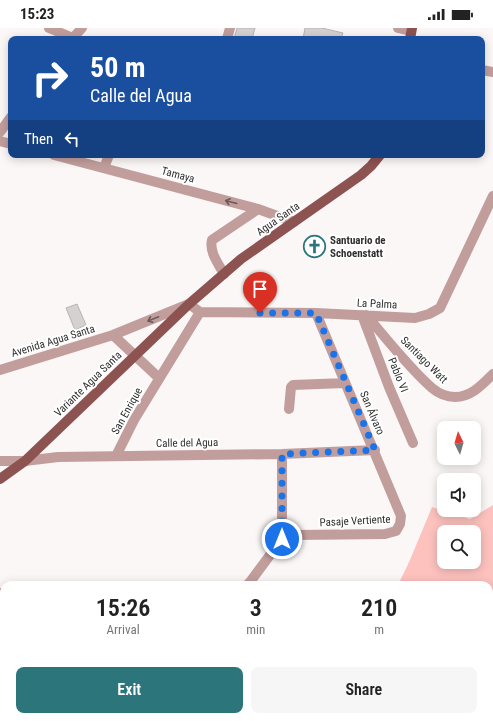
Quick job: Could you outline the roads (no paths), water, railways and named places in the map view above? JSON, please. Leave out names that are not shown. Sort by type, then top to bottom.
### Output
[{"type":"main road","name":"Agua Santa","points":[[189,304],[241,259],[361,175],[378,158]]},
{"type":"main road","name":"Variante Agua Santa","points":[[0,479],[25,461],[189,304]]},
{"type":"street","points":[[49,28],[68,36]]},
{"type":"street","points":[[75,36],[82,28]]},
{"type":"street","points":[[398,28],[411,33]]},
{"type":"street","points":[[0,132],[8,122]]},
{"type":"street","name":"Tamaya","points":[[66,158],[258,209],[294,222]]},
{"type":"street","points":[[104,168],[109,158]]},
{"type":"street","name":"La Palma","points":[[200,312],[316,313],[415,318],[429,314],[440,308],[493,196]]},
{"type":"street","points":[[224,274],[212,251],[212,240],[258,209]]},
{"type":"street","points":[[189,304],[200,312]]},
{"type":"street","name":"Avenida Agua Santa","points":[[0,370],[113,335],[189,304]]},
{"type":"street","name":"San Enrique","points":[[116,456],[134,420],[200,312]]},
{"type":"street","name":"San Álvaro","points":[[316,313],[375,450],[401,516],[400,524]]},
{"type":"street","name":"Santiago Watt","points":[[364,315],[432,388],[445,396],[453,397],[470,394],[493,374]]},
{"type":"street","name":"Pablo VI","points":[[364,315],[389,387],[413,443]]},
{"type":"street","name":"Avenida Agua Santa","points":[[113,335],[135,356]]},
{"type":"street","points":[[135,356],[159,378]]},
{"type":"street","points":[[290,410],[291,387],[294,385],[345,383]]},
{"type":"street","name":"Calle del Agua","points":[[0,461],[116,456],[282,454],[375,450]]},
{"type":"street","points":[[251,581],[282,539],[282,454]]},
{"type":"street","name":"Pasaje Vertiente","points":[[282,539],[296,535],[384,534],[396,532],[400,524]]},
{"type":"place","name":"Santuario de Schoenstatt","points":[[315,246]]}]
